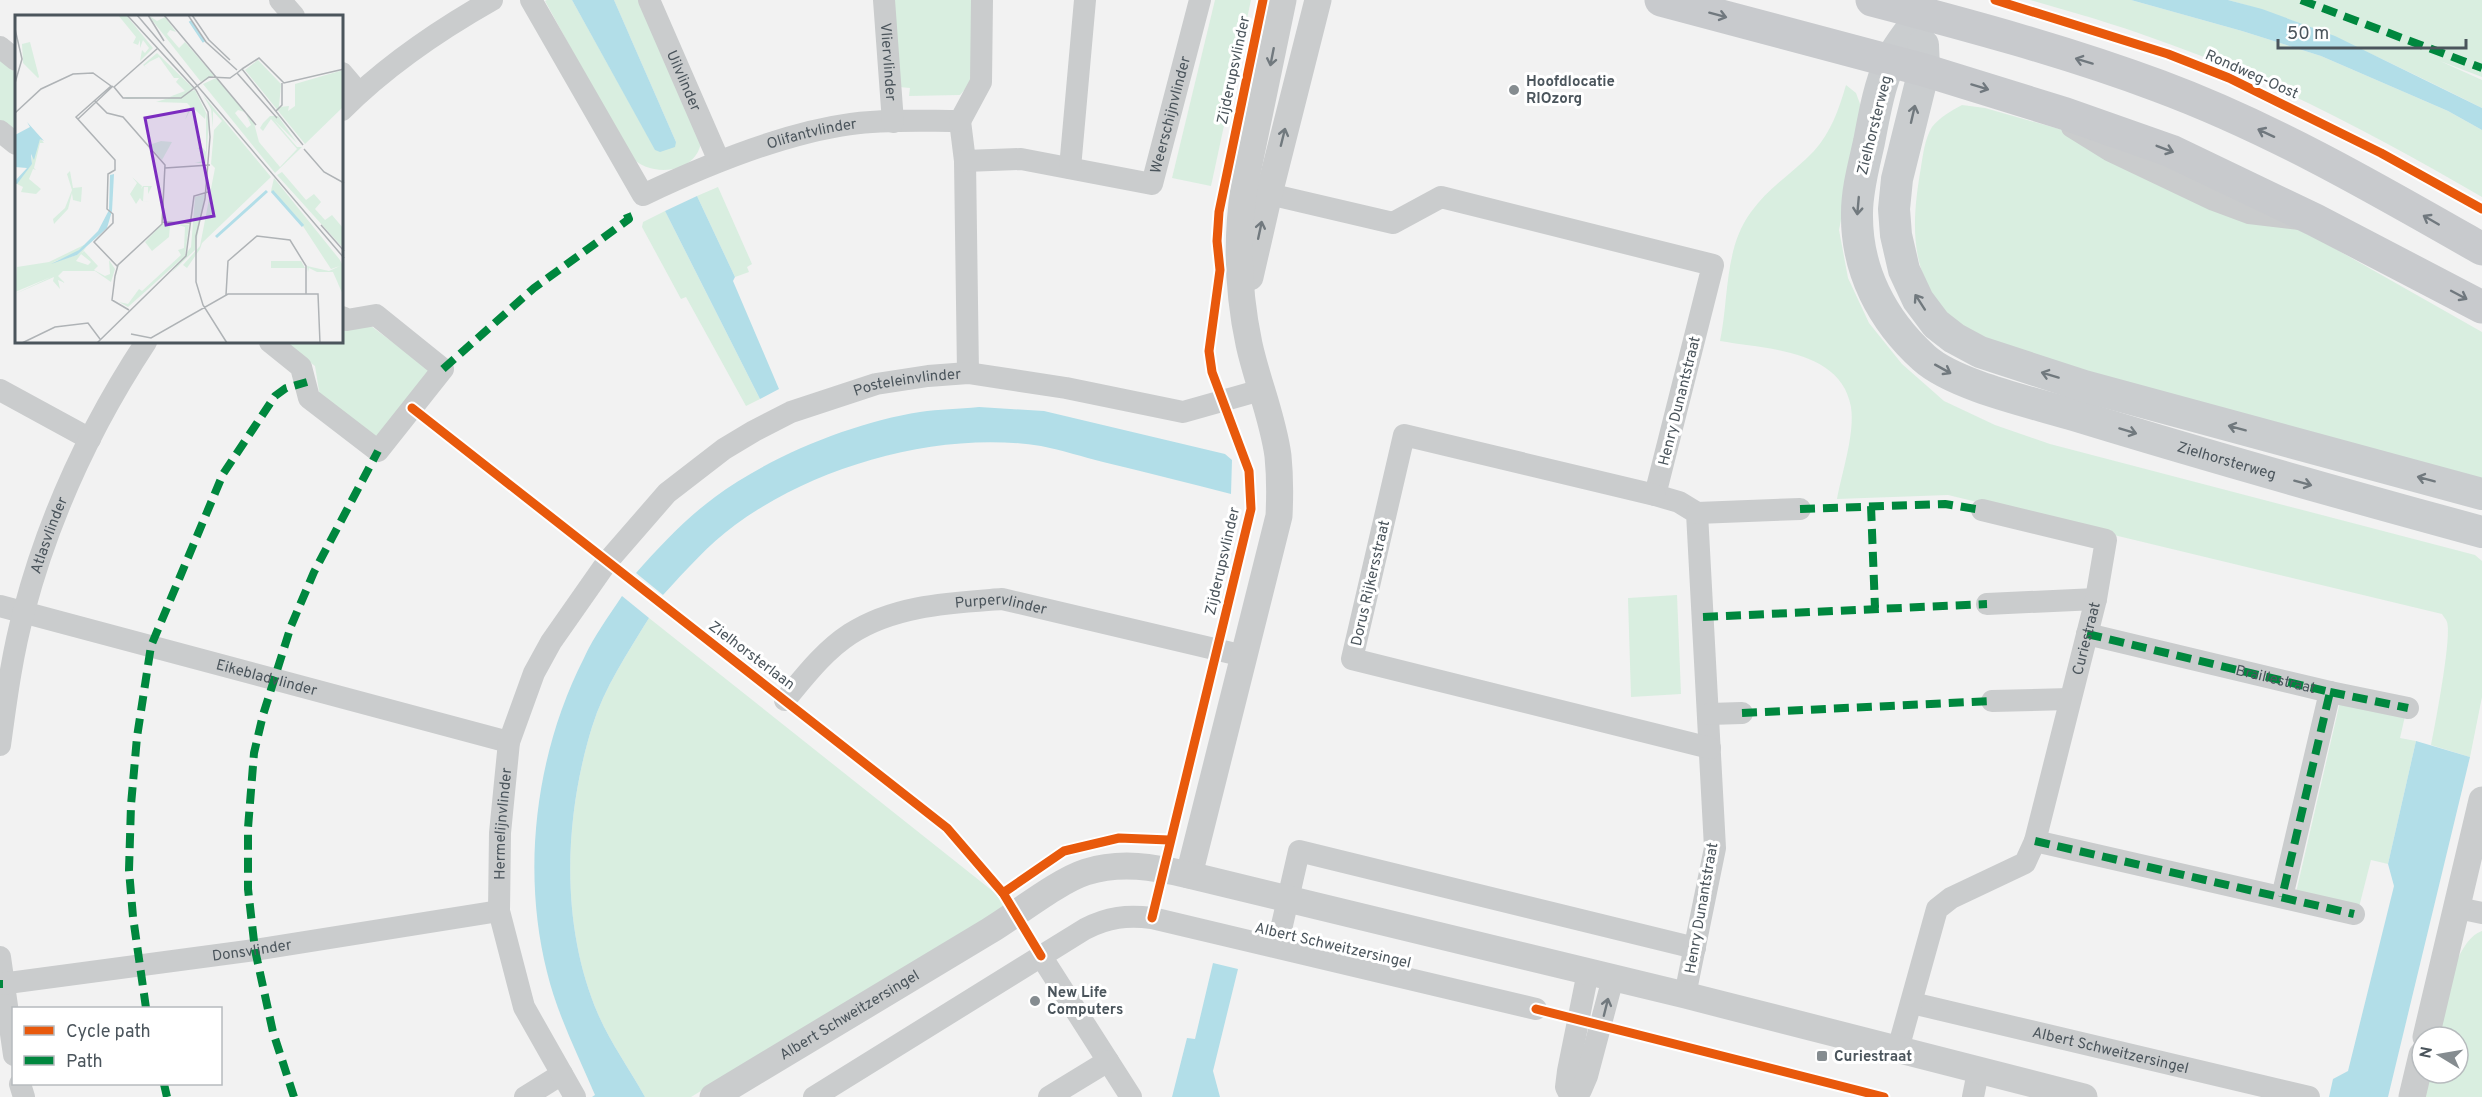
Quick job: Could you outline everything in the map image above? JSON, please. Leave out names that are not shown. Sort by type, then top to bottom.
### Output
[{"type":"main road","points":[[1661,0],[1924,70],[2041,106],[2171,151],[2315,220],[2482,307]]},
{"type":"main road","points":[[1872,0],[2008,37],[2159,86],[2319,158],[2482,249]]},
{"type":"main road","points":[[1923,14],[1924,70],[1897,179],[1894,209],[1896,235],[1904,270],[1918,300],[1936,324],[1954,338],[1980,352],[2085,386],[2482,494]]},
{"type":"main road","name":"Zielhorsterweg","points":[[1923,14],[1890,62],[1874,118],[1860,182],[1857,213],[1859,243],[1867,280],[1879,304],[1899,332],[1926,360],[1963,381],[2226,462],[2482,532]]},
{"type":"street","points":[[280,0],[293,15]]},
{"type":"street","points":[[344,108],[359,93],[438,33],[492,0]]},
{"type":"street","name":"Olifantvlinder","points":[[531,0],[643,195],[719,161],[805,134],[851,124],[960,121]]},
{"type":"street","name":"Uilvlinder","points":[[649,0],[719,161]]},
{"type":"street","name":"Vliervlinder","points":[[884,0],[893,122]]},
{"type":"street","points":[[968,373],[965,161],[960,121],[981,82],[982,0]]},
{"type":"street","points":[[1070,168],[1085,0]]},
{"type":"street","name":"Weerschijnvlinder","points":[[965,161],[1021,159],[1152,184],[1200,0]]},
{"type":"street","points":[[1189,875],[1279,516],[1277,454],[1249,344],[1244,307],[1256,191],[1283,0]]},
{"type":"street","points":[[1256,191],[1318,0]]},
{"type":"street","points":[[0,47],[15,59]]},
{"type":"street","points":[[344,75],[359,93]]},
{"type":"street","points":[[0,131],[15,143]]},
{"type":"street","name":"Henry Dunantstraat","points":[[1256,191],[1394,223],[1442,197],[1713,264],[1655,495]]},
{"type":"street","points":[[272,344],[301,367],[309,398],[378,451],[443,369],[376,315],[348,320],[344,317]]},
{"type":"street","name":"Atlasvlinder","points":[[0,745],[23,613],[49,533],[90,439],[145,344]]},
{"type":"street","name":"Posteleinvlinder","points":[[607,562],[667,493],[724,449],[791,412],[876,384],[968,373],[1066,388],[1183,412],[1262,390]]},
{"type":"street","points":[[0,390],[90,439]]},
{"type":"street","name":"Dorus Rijkersstraat","points":[[1655,495],[1404,435],[1352,659],[1710,748]]},
{"type":"street","points":[[1655,495],[1679,502],[1697,513],[1800,509]]},
{"type":"street","name":"Curiestraat","points":[[1898,1049],[1937,909],[1951,898],[2025,863],[2035,841],[2096,599],[2106,540],[1982,510]]},
{"type":"street","name":"Henry Dunantstraat","points":[[1685,995],[1715,848],[1697,513]]},
{"type":"street","name":"Hermelijnvlinder","points":[[575,1097],[524,1007],[499,911],[500,833],[509,742],[521,704],[538,666],[568,615],[607,562]]},
{"type":"street","name":"Purpervlinder","points":[[785,700],[817,662],[848,635],[871,621],[928,606],[965,602],[1002,599],[1244,656]]},
{"type":"street","points":[[1988,604],[2096,599]]},
{"type":"street","name":"Eikebladvlinder","points":[[0,606],[509,742]]},
{"type":"street","name":"Braillestraat","points":[[2087,634],[2330,692],[2282,897]]},
{"type":"street","points":[[2330,692],[2408,708]]},
{"type":"street","points":[[1992,701],[2070,699]]},
{"type":"street","points":[[1708,714],[1742,712]]},
{"type":"street","points":[[2430,1025],[2470,910],[2482,800]]},
{"type":"street","points":[[2035,841],[2354,914]]},
{"type":"street","name":"Albert Schweitzersingel","points":[[1277,947],[1299,851],[1695,948]]},
{"type":"street","name":"Albert Schweitzersingel","points":[[713,1097],[1015,916],[1072,877],[1122,865],[1163,869],[1189,875],[1898,1049],[1975,1084],[2084,1097]]},
{"type":"street","name":"Donsvlinder","points":[[1,984],[255,950],[499,911]]},
{"type":"street","name":"Albert Schweitzersingel","points":[[814,1097],[1101,921],[1131,916],[1152,918],[1536,1009]]},
{"type":"street","points":[[1041,956],[1131,1097]]},
{"type":"street","points":[[0,957],[1,984],[12,1044]]},
{"type":"street","points":[[1572,1097],[1581,1090],[1587,1076],[1601,975]]},
{"type":"street","name":"Albert Schweitzersingel","points":[[1912,1003],[2309,1097]]},
{"type":"street","points":[[1049,1097],[1108,1061]]},
{"type":"street","points":[[525,1097],[562,1074]]},
{"type":"green space","points":[[572,0],[655,149],[676,142],[614,0],[641,0],[701,143],[697,153],[690,161],[681,167],[660,170],[649,168],[630,156],[545,1]]},
{"type":"green space","points":[[891,0],[973,0],[974,79],[960,95],[909,96],[910,88],[899,87]]},
{"type":"green space","points":[[1215,0],[1251,0],[1211,186],[1172,178]]},
{"type":"green space","points":[[2030,0],[2131,0],[2321,56],[2448,111],[2482,130],[2482,197],[2363,131],[2240,72],[2140,34]]},
{"type":"green space","points":[[2228,0],[2482,0],[2482,77],[2440,61],[2482,80],[2482,108],[2326,34]]},
{"type":"green space","points":[[0,60],[15,72],[15,132],[0,120]]},
{"type":"green space","points":[[1846,85],[1856,93],[1863,112],[1839,230],[1848,278],[1869,323],[1902,364],[1944,401],[1995,425],[2050,444],[2475,555],[2482,561],[2482,697],[2470,757],[2431,745],[2447,645],[2447,622],[2442,614],[1948,495],[1837,499],[1852,418],[1851,407],[1844,388],[1833,373],[1799,355],[1720,341],[1732,258],[1742,226],[1765,195],[1820,144],[1834,120]]},
{"type":"green space","points":[[1962,105],[1985,108],[2105,142],[2318,239],[2482,332],[2482,487],[1982,342],[1953,319],[1935,298],[1923,275],[1916,245],[1916,198],[1928,136],[1932,127],[1939,120]]},
{"type":"green space","points":[[718,187],[752,264],[747,267],[749,272],[735,277],[697,196]]},
{"type":"green space","points":[[665,211],[760,399],[746,406],[686,297],[681,299],[642,227],[643,222]]},
{"type":"green space","points":[[371,326],[431,371],[376,439],[320,397],[315,366],[286,344],[344,344],[344,328]]},
{"type":"green space","points":[[1677,595],[1681,694],[1631,697],[1628,598]]},
{"type":"green space","points":[[649,618],[1009,904],[691,1097],[645,1097],[598,1014],[577,944],[572,908],[570,871],[572,834],[576,798],[592,727],[617,671]]},
{"type":"green space","points":[[2340,702],[2405,716],[2400,738],[2416,741],[2388,864],[2371,860],[2358,911],[2295,897]]},
{"type":"green space","points":[[2482,931],[2482,1097],[2419,1097],[2422,1085],[2470,1085],[2470,1025],[2435,1025],[2456,961],[2472,937]]},
{"type":"water","points":[[572,0],[614,0],[676,142],[675,147],[660,152],[655,150]]},
{"type":"water","points":[[2131,0],[2228,0],[2262,9],[2335,36],[2482,108],[2482,130],[2448,111],[2321,56]]},
{"type":"water","points":[[697,196],[735,277],[733,281],[779,389],[760,399],[665,211]]},
{"type":"water","points":[[979,407],[1044,411],[1225,454],[1232,460],[1231,494],[1041,446],[1002,442],[962,443],[922,448],[841,469],[767,504],[716,541],[663,595],[636,573],[673,533],[704,505],[736,482],[786,455],[840,433],[894,417],[927,411]]},
{"type":"water","points":[[622,596],[649,618],[610,684],[592,727],[576,798],[570,871],[577,944],[586,980],[603,1024],[645,1097],[592,1097],[595,1095],[562,1019],[547,972],[539,933],[535,893],[535,852],[544,772],[554,732],[588,650]]},
{"type":"water","points":[[2416,741],[2470,757],[2388,1097],[2329,1097],[2333,1079],[2348,1071],[2394,886],[2388,864]]},
{"type":"water","points":[[1213,963],[1238,969],[1213,1071],[1220,1097],[1172,1097],[1187,1038],[1195,1039]]},
{"type":"marked path","points":[[2301,0],[2482,68]]},
{"type":"marked path","points":[[443,369],[534,288],[629,219],[624,207]]},
{"type":"marked path","points":[[146,1007],[129,870],[131,805],[137,737],[151,646],[223,474],[275,396],[286,388],[307,382]]},
{"type":"marked path","points":[[294,1097],[273,1032],[255,950],[248,889],[248,828],[254,753],[263,715],[291,626],[314,572],[378,451]]},
{"type":"marked path","points":[[1800,509],[1945,504],[1982,510]]},
{"type":"marked path","points":[[1871,506],[1875,608]]},
{"type":"marked path","points":[[1703,617],[1987,604]]},
{"type":"marked path","points":[[2087,634],[2330,692],[2282,897]]},
{"type":"marked path","points":[[2330,692],[2408,708]]},
{"type":"marked path","points":[[1742,713],[1992,701]]},
{"type":"marked path","points":[[2035,841],[2354,914]]},
{"type":"marked path","points":[[164,1085],[167,1097]]},
{"type":"cycle path","name":"Zijderupsvlinder","points":[[1152,918],[1251,509],[1249,471],[1212,372],[1209,351],[1220,270],[1217,241],[1219,212],[1263,0]]},
{"type":"cycle path","name":"Rondweg-Oost","points":[[1995,0],[2168,54],[2229,78],[2381,153],[2482,209]]},
{"type":"cycle path","name":"Zielhorsterlaan","points":[[412,408],[947,828],[1003,893],[1041,956]]},
{"type":"cycle path","points":[[1003,893],[1064,851],[1119,838],[1169,840]]},
{"type":"cycle path","points":[[1536,1009],[1884,1097]]},
{"type":"place","name":"Hoofdlocatie RIOzorg","points":[[1514,90]]},
{"type":"place","name":"New Life Computers","points":[[1035,1001]]},
{"type":"place","name":"Curiestraat","points":[[1822,1056]]}]
